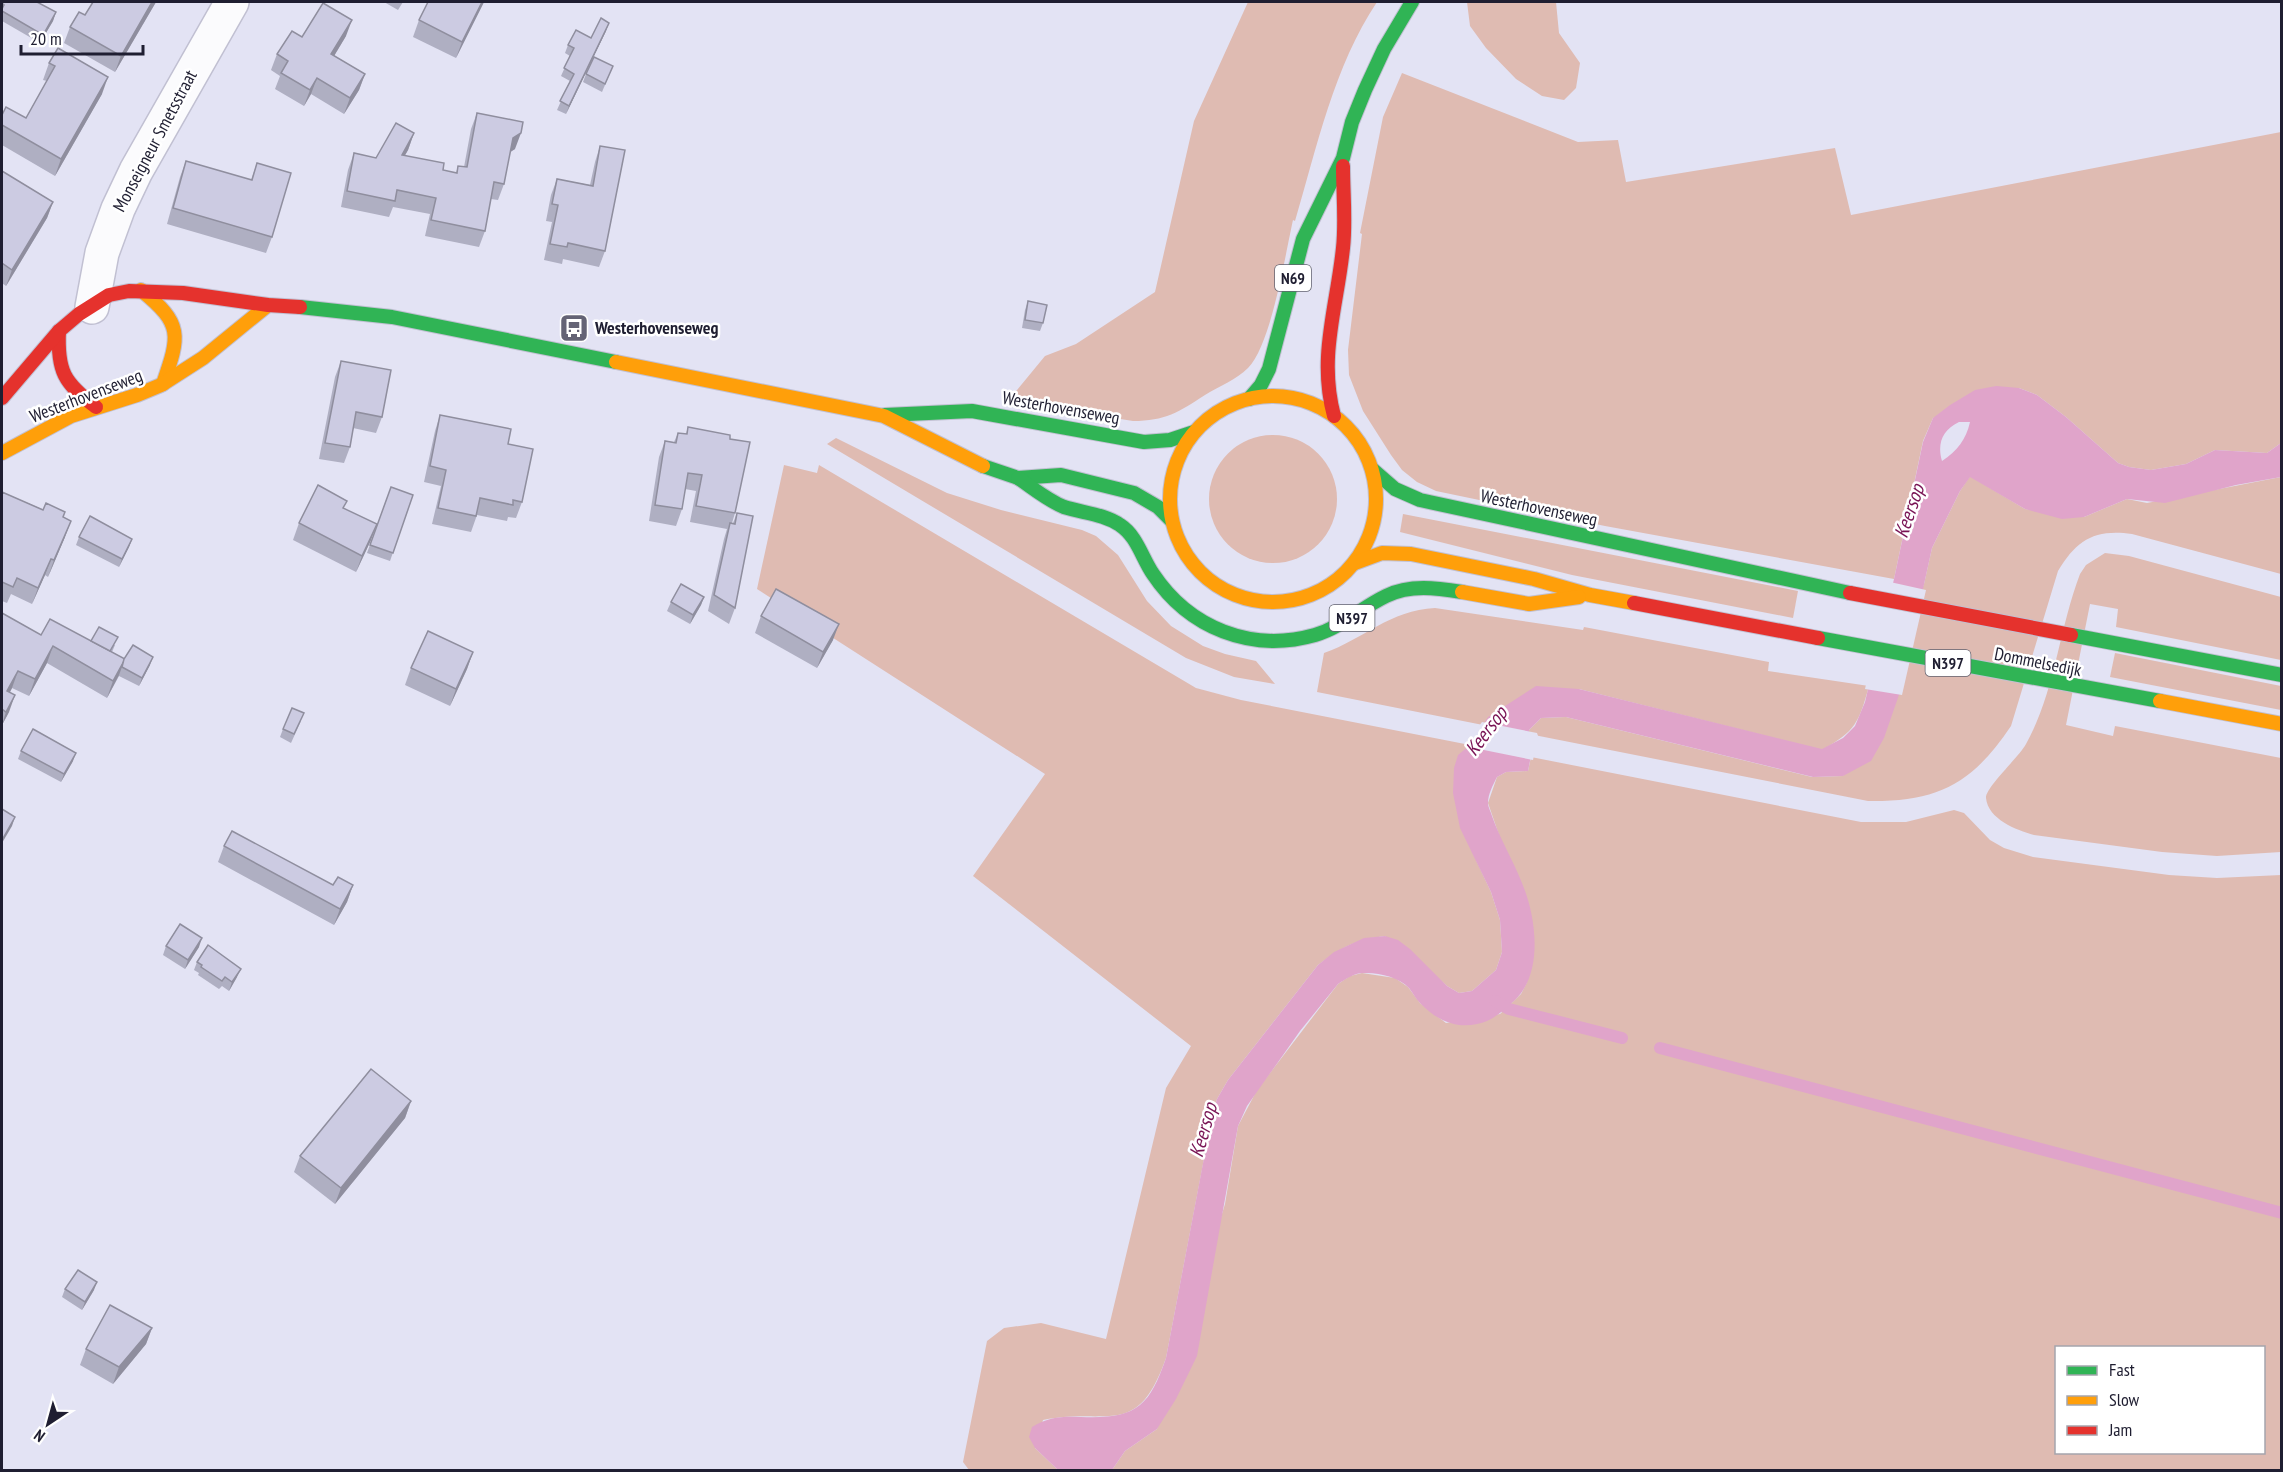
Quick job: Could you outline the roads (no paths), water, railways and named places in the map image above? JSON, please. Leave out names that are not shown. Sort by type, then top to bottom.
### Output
[{"type":"main road","name":"N69","points":[[1249,399],[1261,385],[1269,369],[1303,239],[1343,158],[1352,122],[1365,90],[1384,49],[1412,2]]},
{"type":"main road","name":"N69","points":[[1334,416],[1328,393],[1326,369],[1344,247],[1343,158]]},
{"type":"main road","name":"Westerhovenseweg","points":[[2,398],[59,331],[79,314],[109,295],[141,291],[183,292],[268,305],[321,308],[392,317],[884,416],[972,411],[1144,442],[1170,440],[1194,432]]},
{"type":"main road","points":[[141,291],[165,309],[173,325],[175,339],[173,354],[162,384]]},
{"type":"main road","name":"Westerhovenseweg","points":[[2,453],[45,428],[96,407],[144,393],[162,384],[208,356],[268,305]]},
{"type":"main road","points":[[59,331],[57,352],[62,374],[71,388],[96,407]]},
{"type":"main road","name":"N397","points":[[1279,396],[1293,398],[1322,408],[1334,416],[1357,440],[1372,469],[1377,493],[1376,518],[1364,549],[1355,563],[1337,581],[1315,594],[1283,602],[1266,603],[1249,600],[1219,587],[1193,565],[1184,551],[1171,520],[1170,493],[1175,467],[1186,443],[1194,432],[1214,415],[1249,399],[1279,396]]},
{"type":"main road","name":"Westerhovenseweg","points":[[884,416],[983,466],[1018,478],[1061,475],[1134,493],[1158,507],[1171,520]]},
{"type":"main road","name":"Westerhovenseweg","points":[[1372,469],[1395,489],[1420,500],[1671,555]]},
{"type":"main road","name":"N397","points":[[1018,478],[1056,503],[1103,517],[1121,526],[1134,539],[1164,590],[1181,608],[1222,632],[1261,641],[1293,640],[1328,631],[1383,597],[1404,589],[1427,588],[1531,604],[1590,595]]},
{"type":"main road","name":"N397","points":[[1355,563],[1382,553],[1411,554],[1534,579],[1590,595]]},
{"type":"main road","name":"Dommelsedijk","points":[[1671,555],[1803,584],[2282,675]]},
{"type":"main road","name":"Dommelsedijk","points":[[1590,595],[2282,724]]},
{"type":"street","name":"Monseigneur Smetsstraat","points":[[93,307],[102,253],[118,208],[136,171],[232,2]]},
{"type":"street","points":[[102,253],[141,291]]},
{"type":"water","name":"Keersop","points":[[1996,386],[2019,388],[2037,395],[2118,463],[2129,467],[2151,470],[2186,464],[2215,450],[2267,453],[2281,443],[2281,477],[2236,485],[2165,503],[2127,499],[2084,517],[2062,519],[2025,509],[1970,477],[1960,491],[1932,548],[1901,689],[1884,738],[1871,761],[1843,776],[1813,777],[1566,717],[1541,718],[1529,730],[1529,734],[1535,736],[1528,771],[1506,772],[1497,777],[1488,803],[1495,825],[1522,883],[1531,911],[1535,943],[1534,959],[1524,988],[1515,1000],[1493,1018],[1483,1023],[1461,1025],[1453,1024],[1432,1014],[1405,984],[1388,976],[1360,973],[1338,984],[1300,1031],[1247,1106],[1238,1126],[1197,1356],[1176,1399],[1157,1429],[1125,1451],[1112,1470],[1058,1470],[1035,1448],[1029,1437],[1032,1427],[1056,1418],[1115,1416],[1137,1407],[1153,1389],[1166,1358],[1217,1099],[1228,1080],[1318,965],[1334,952],[1364,938],[1385,936],[1398,940],[1410,949],[1447,986],[1459,993],[1472,991],[1496,970],[1502,952],[1500,920],[1491,892],[1460,828],[1453,793],[1454,768],[1458,755],[1470,745],[1488,717],[1536,686],[1579,689],[1822,749],[1843,738],[1855,726],[1865,702],[1923,442],[1933,418],[1975,390]],"holes":[[[1959,422],[1970,422],[1960,444],[1942,461],[1940,449],[1945,433]]]},
{"type":"waterway","points":[[1495,1001],[1509,1009],[1622,1038]]},
{"type":"waterway","points":[[1660,1048],[2282,1213]]},
{"type":"place","name":"Westerhovenseweg","points":[[574,328]]}]
